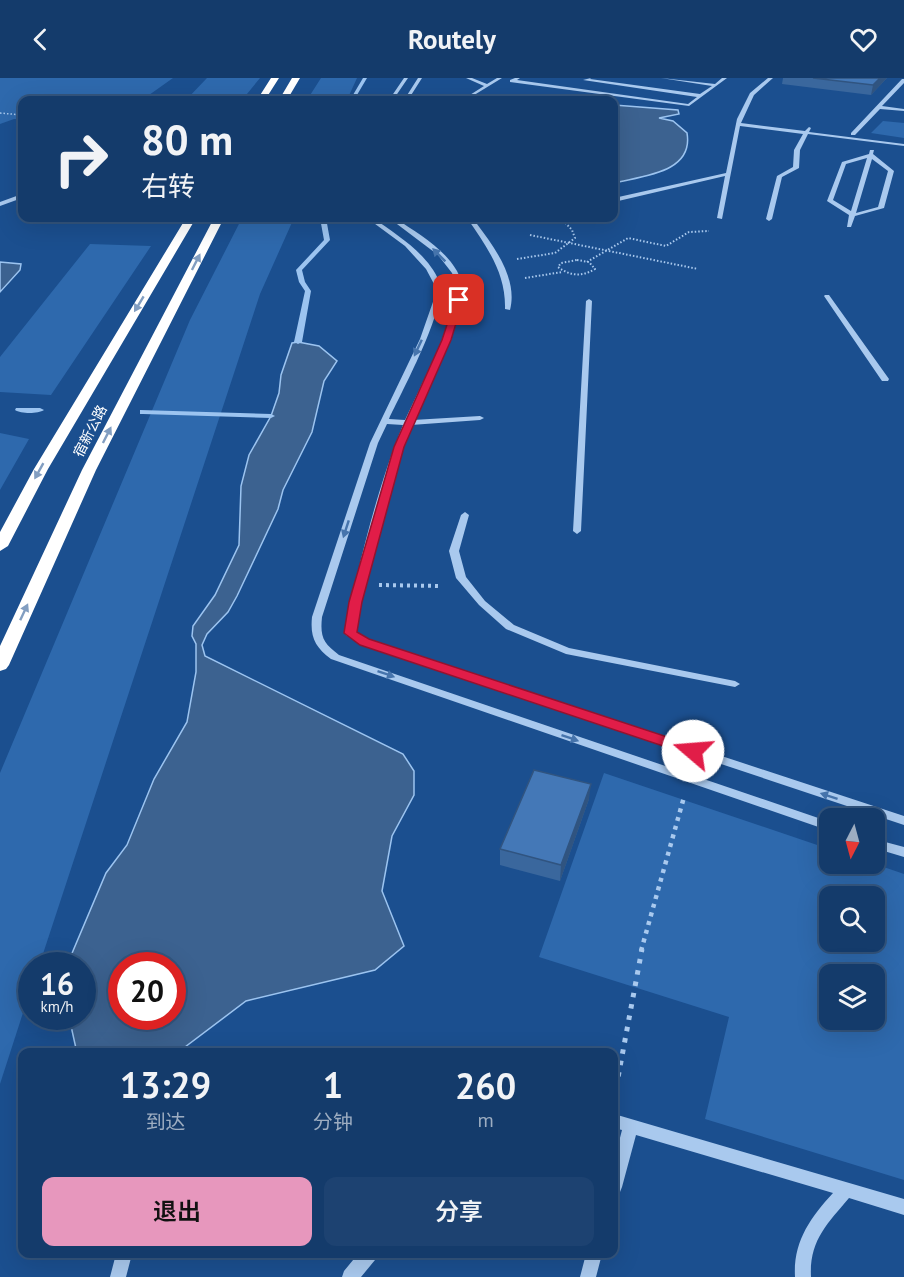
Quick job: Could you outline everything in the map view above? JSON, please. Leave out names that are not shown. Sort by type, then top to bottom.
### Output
[{"type":"highway","points":[[264,96],[275,78]]},
{"type":"highway","points":[[285,96],[296,78]]},
{"type":"highway","name":"宿新公路","points":[[0,546],[40,469],[189,222]]},
{"type":"highway","name":"宿新公路","points":[[0,665],[89,470],[217,222]]},
{"type":"lane","points":[[395,96],[406,78]]},
{"type":"lane","points":[[409,96],[420,78]]},
{"type":"lane","points":[[468,78],[488,86]]},
{"type":"lane","points":[[471,96],[500,78]]},
{"type":"lane","points":[[518,78],[512,81],[689,105],[724,78]]},
{"type":"lane","points":[[589,78],[585,80],[702,96]]},
{"type":"lane","points":[[663,78],[716,85]]},
{"type":"lane","points":[[720,218],[738,122],[752,94],[771,78]]},
{"type":"lane","points":[[853,134],[904,80]]},
{"type":"lane","points":[[878,107],[904,111]]},
{"type":"lane","points":[[738,122],[904,145]]},
{"type":"lane","points":[[808,131],[853,134],[877,140],[904,141]]},
{"type":"lane","points":[[769,219],[780,176],[796,168],[797,150],[808,131]]},
{"type":"lane","points":[[849,226],[877,140]]},
{"type":"lane","points":[[871,155],[891,171],[881,208],[853,215],[830,201],[844,163],[871,155]]},
{"type":"lane","points":[[618,199],[727,174]]},
{"type":"lane","points":[[0,204],[18,197]]},
{"type":"lane","points":[[375,222],[407,245],[429,268],[437,284],[437,299],[423,339],[374,443],[317,616],[315,633],[321,646],[335,657],[819,823]]},
{"type":"lane","points":[[398,222],[427,243],[450,266],[459,284],[459,300],[446,340],[399,447],[360,584],[350,633],[364,642],[904,821]]},
{"type":"lane","points":[[473,222],[499,260],[509,296],[508,309]]},
{"type":"lane","points":[[827,296],[885,379]]},
{"type":"lane","points":[[576,531],[589,301]]},
{"type":"lane","points":[[384,421],[410,423],[480,418]]},
{"type":"lane","points":[[465,515],[454,551],[461,578],[482,603],[510,627],[566,651],[735,684]]},
{"type":"lane","points":[[885,846],[904,852]]},
{"type":"lane","points":[[618,1122],[904,1207]]},
{"type":"lane","points":[[618,1173],[631,1126]]},
{"type":"lane","points":[[803,1277],[801,1268],[809,1233],[846,1190]]},
{"type":"lane","points":[[118,1277],[123,1258]]},
{"type":"lane","points":[[350,1277],[366,1258]]},
{"type":"lane","points":[[588,1277],[593,1258]]},
{"type":"path","points":[[0,113],[18,115]]},
{"type":"path","points":[[499,260],[548,255],[569,243],[575,235],[564,222]]},
{"type":"path","points":[[587,262],[628,238],[666,246],[689,232],[709,231]]},
{"type":"path","points":[[530,235],[698,269]]},
{"type":"path","points":[[505,281],[562,272],[579,274],[593,271],[594,267],[587,262],[571,260],[561,263],[558,267],[562,272]]},
{"type":"path","points":[[360,584],[469,587]]},
{"type":"path","points":[[618,1076],[637,966],[689,779]]},
{"type":"shaded area","points":[[0,78],[173,78],[148,96],[18,96],[18,119],[0,124]]},
{"type":"shaded area","points":[[207,78],[260,78],[245,96],[190,96]]},
{"type":"shaded area","points":[[321,78],[357,78],[349,96],[310,96]]},
{"type":"shaded area","points":[[618,105],[678,110],[679,114],[659,118],[673,121],[687,133],[687,146],[682,157],[674,165],[651,175],[618,182]]},
{"type":"shaded area","points":[[883,121],[904,123],[904,138],[871,133]]},
{"type":"shaded area","points":[[240,222],[292,222],[260,294],[44,952],[18,952],[18,1028],[0,1084],[0,773],[190,320]]},
{"type":"shaded area","points":[[90,244],[151,246],[51,395],[0,392],[0,357]]},
{"type":"shaded area","points":[[0,262],[21,264],[20,270],[0,292]]},
{"type":"shaded area","points":[[292,343],[319,346],[337,361],[324,381],[312,432],[283,490],[278,509],[237,596],[228,612],[207,634],[202,645],[205,656],[403,754],[414,771],[414,795],[392,836],[382,891],[404,946],[375,970],[246,1001],[184,1048],[76,1048],[72,1030],[96,1030],[96,952],[73,952],[106,873],[127,845],[154,779],[187,722],[196,672],[196,644],[192,636],[193,626],[215,595],[239,545],[241,486],[249,455],[271,416],[279,393],[281,375]]},
{"type":"shaded area","points":[[0,433],[29,439],[0,490]]},
{"type":"shaded area","points":[[604,773],[819,846],[819,874],[885,874],[885,867],[904,874],[904,1180],[705,1119],[729,1017],[539,957]]},
{"type":"building","points":[[813,78],[880,78],[873,85]]},
{"type":"building","points":[[534,770],[591,784],[561,865],[500,849]]},
{"type":"waterway","points":[[354,96],[365,78]]},
{"type":"waterway","points":[[298,342],[308,291],[302,282],[299,270],[327,240],[324,222]]},
{"type":"waterway","points":[[19,410],[40,410]]},
{"type":"waterway","points":[[143,412],[271,416]]},
{"type":"route","points":[[459,300],[446,340],[399,447],[356,602],[350,633],[364,642],[693,751]]}]
